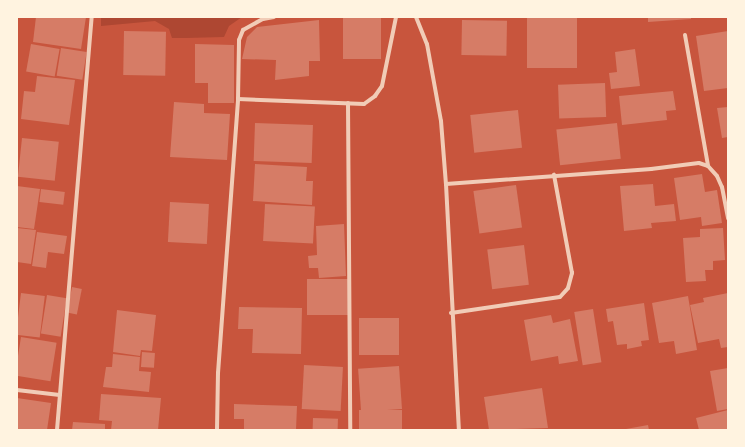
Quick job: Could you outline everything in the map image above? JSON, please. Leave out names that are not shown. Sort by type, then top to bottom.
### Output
[{"type":"street","points":[[57,430],[92,17]]},
{"type":"street","points":[[217,430],[218,373],[238,99],[239,40],[243,30],[263,19],[274,17]]},
{"type":"street","points":[[238,99],[364,104],[375,96],[382,86],[396,17]]},
{"type":"street","points":[[416,17],[427,44],[438,106],[446,184],[451,313],[459,430]]},
{"type":"street","points":[[685,35],[708,166],[722,188],[728,218]]},
{"type":"street","points":[[348,103],[350,430]]},
{"type":"street","points":[[446,184],[652,169],[699,162],[708,166]]},
{"type":"street","points":[[451,313],[560,297],[568,288],[572,272],[554,175]]},
{"type":"street","points":[[17,390],[60,395]]},
{"type":"shaded area","points":[[101,17],[242,17],[229,26],[224,37],[172,38],[169,29],[155,21],[101,26]]},
{"type":"building","points":[[36,17],[86,17],[81,49],[33,42]]},
{"type":"building","points":[[343,17],[381,17],[381,59],[343,59]]},
{"type":"building","points":[[527,17],[577,17],[577,68],[527,68]]},
{"type":"building","points":[[648,17],[691,17],[691,19],[648,22]]},
{"type":"building","points":[[319,20],[320,61],[309,61],[309,76],[275,80],[276,60],[242,59],[247,37],[257,27]]},
{"type":"building","points":[[462,20],[507,21],[506,56],[461,55]]},
{"type":"building","points":[[124,31],[166,32],[165,76],[123,75]]},
{"type":"building","points":[[728,31],[728,88],[704,91],[696,36]]},
{"type":"building","points":[[31,44],[60,49],[55,77],[26,72]]},
{"type":"building","points":[[195,44],[234,45],[234,103],[208,103],[208,83],[195,83]]},
{"type":"building","points":[[61,48],[87,52],[82,80],[57,76]]},
{"type":"building","points":[[635,49],[640,86],[611,89],[609,73],[617,72],[615,52]]},
{"type":"building","points":[[37,76],[75,80],[69,125],[21,119],[24,91],[35,92]]},
{"type":"building","points":[[605,83],[606,117],[559,119],[558,85]]},
{"type":"building","points":[[673,91],[676,110],[666,111],[667,120],[622,125],[619,96]]},
{"type":"building","points":[[174,102],[204,104],[204,113],[230,114],[227,160],[170,157]]},
{"type":"building","points":[[728,107],[728,137],[722,138],[717,108]]},
{"type":"building","points":[[518,110],[522,148],[474,153],[470,115]]},
{"type":"building","points":[[255,123],[313,125],[312,163],[254,161]]},
{"type":"building","points":[[617,123],[621,159],[560,165],[556,129]]},
{"type":"building","points":[[22,138],[59,142],[55,181],[18,177]]},
{"type":"building","points":[[255,164],[307,167],[306,181],[313,181],[312,205],[253,201]]},
{"type":"building","points":[[702,174],[705,192],[717,190],[722,223],[702,226],[701,217],[680,220],[674,178]]},
{"type":"building","points":[[653,184],[655,206],[674,204],[676,221],[651,223],[652,228],[624,231],[620,186]]},
{"type":"building","points":[[516,185],[522,228],[479,234],[473,191]]},
{"type":"building","points":[[17,186],[40,189],[34,229],[17,227]]},
{"type":"building","points":[[41,189],[65,192],[63,205],[39,202]]},
{"type":"building","points":[[170,202],[209,204],[207,244],[168,242]]},
{"type":"building","points":[[265,204],[315,207],[313,244],[263,241]]},
{"type":"building","points":[[344,224],[346,276],[319,278],[318,268],[309,268],[308,256],[317,255],[316,226]]},
{"type":"building","points":[[17,228],[36,230],[31,264],[17,262]]},
{"type":"building","points":[[723,228],[725,260],[713,261],[713,270],[705,270],[706,281],[686,282],[683,238],[700,237],[700,229]]},
{"type":"building","points":[[37,232],[67,236],[64,254],[48,252],[46,268],[32,266]]},
{"type":"building","points":[[524,245],[529,285],[492,289],[487,250]]},
{"type":"building","points":[[307,279],[348,279],[348,315],[307,315]]},
{"type":"building","points":[[72,287],[82,289],[77,314],[67,313]]},
{"type":"building","points":[[21,293],[45,296],[40,338],[17,335]]},
{"type":"building","points":[[728,293],[728,347],[721,348],[719,339],[698,343],[690,305],[704,302],[703,298]]},
{"type":"building","points":[[47,295],[67,298],[61,337],[41,334]]},
{"type":"building","points":[[688,296],[697,350],[676,354],[674,341],[659,343],[652,303]]},
{"type":"building","points":[[644,303],[649,340],[641,341],[642,346],[627,349],[627,344],[617,345],[613,321],[608,322],[606,309]]},
{"type":"building","points":[[239,307],[302,308],[301,354],[252,353],[253,329],[238,329]]},
{"type":"building","points":[[593,309],[601,362],[583,365],[574,312]]},
{"type":"building","points":[[117,310],[156,315],[152,351],[141,350],[140,356],[113,352]]},
{"type":"building","points":[[551,315],[553,323],[570,319],[578,361],[559,364],[558,356],[531,361],[524,320]]},
{"type":"building","points":[[359,318],[399,318],[399,355],[359,355]]},
{"type":"building","points":[[21,337],[57,343],[50,381],[17,376],[17,362]]},
{"type":"building","points":[[142,352],[155,353],[154,368],[141,367]]},
{"type":"building","points":[[113,354],[140,357],[139,371],[151,372],[149,392],[103,387],[106,367],[112,367]]},
{"type":"building","points":[[304,365],[343,367],[341,411],[302,409]]},
{"type":"building","points":[[399,366],[402,409],[361,412],[358,369]]},
{"type":"building","points":[[728,368],[728,409],[717,411],[710,371]]},
{"type":"building","points":[[542,388],[548,428],[489,430],[484,397]]},
{"type":"building","points":[[101,394],[161,398],[158,430],[111,430],[112,421],[99,420]]},
{"type":"building","points":[[17,398],[51,403],[47,430],[17,430]]},
{"type":"building","points":[[234,404],[297,406],[296,430],[244,430],[244,419],[234,419]]},
{"type":"building","points":[[359,410],[402,410],[402,430],[359,430]]},
{"type":"building","points":[[728,410],[728,430],[699,430],[696,418]]},
{"type":"building","points":[[313,418],[338,419],[338,430],[313,430]]},
{"type":"building","points":[[73,422],[105,424],[105,430],[72,430]]},
{"type":"building","points":[[648,425],[649,430],[626,430],[626,429]]}]
